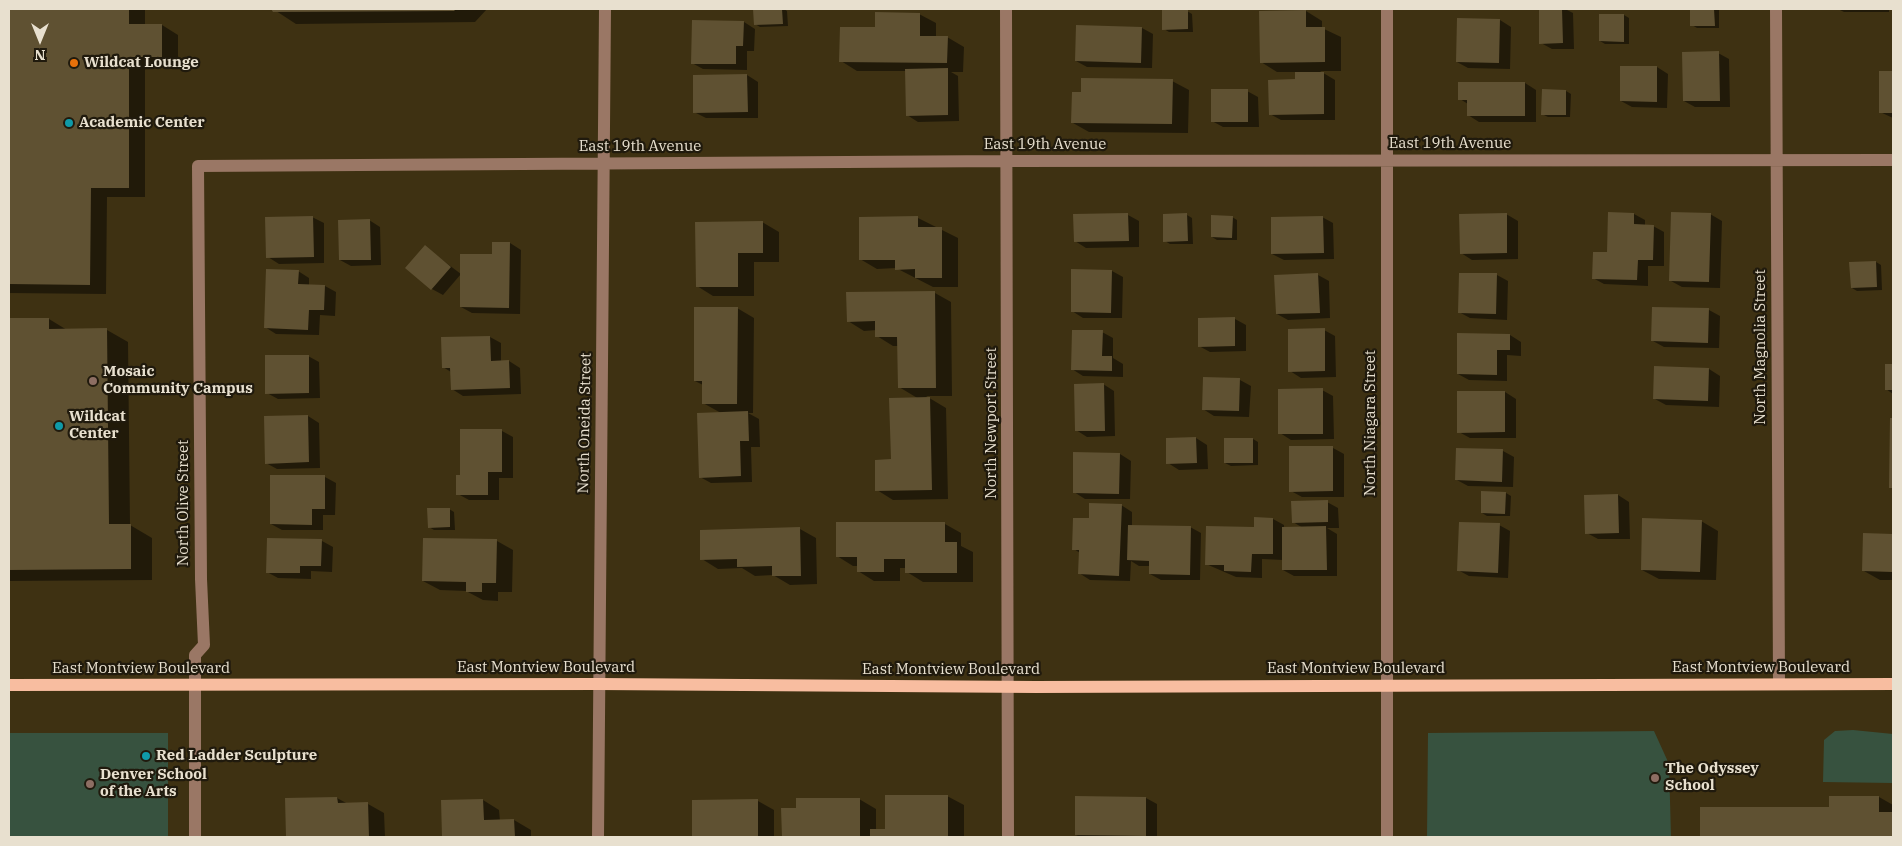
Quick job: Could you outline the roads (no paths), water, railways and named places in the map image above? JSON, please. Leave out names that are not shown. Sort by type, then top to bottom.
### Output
[{"type":"main road","name":"East Montview Boulevard","points":[[9,685],[598,684],[1009,687],[1893,684]]},
{"type":"street","name":"North Oneida Street","points":[[598,837],[604,9]]},
{"type":"street","name":"North Newport Street","points":[[1006,9],[1008,837]]},
{"type":"street","name":"North Niagara Street","points":[[1387,9],[1387,837]]},
{"type":"street","name":"North Magnolia Street","points":[[1776,9],[1779,684]]},
{"type":"street","name":"East 19th Avenue","points":[[198,166],[1007,161],[1893,160]]},
{"type":"street","name":"North Olive Street","points":[[195,837],[195,655],[204,645],[200,560],[198,166]]},
{"type":"place","name":"Wildcat Lounge","points":[[74,63]]},
{"type":"place","name":"Academic Center","points":[[69,123]]},
{"type":"place","name":"Mosaic Community Campus","points":[[93,381]]},
{"type":"place","name":"Wildcat Center","points":[[59,426]]},
{"type":"place","name":"Red Ladder Sculpture","points":[[146,756]]},
{"type":"place","name":"The Odyssey School","points":[[1655,778]]},
{"type":"place","name":"Denver School of the Arts","points":[[90,784]]}]
